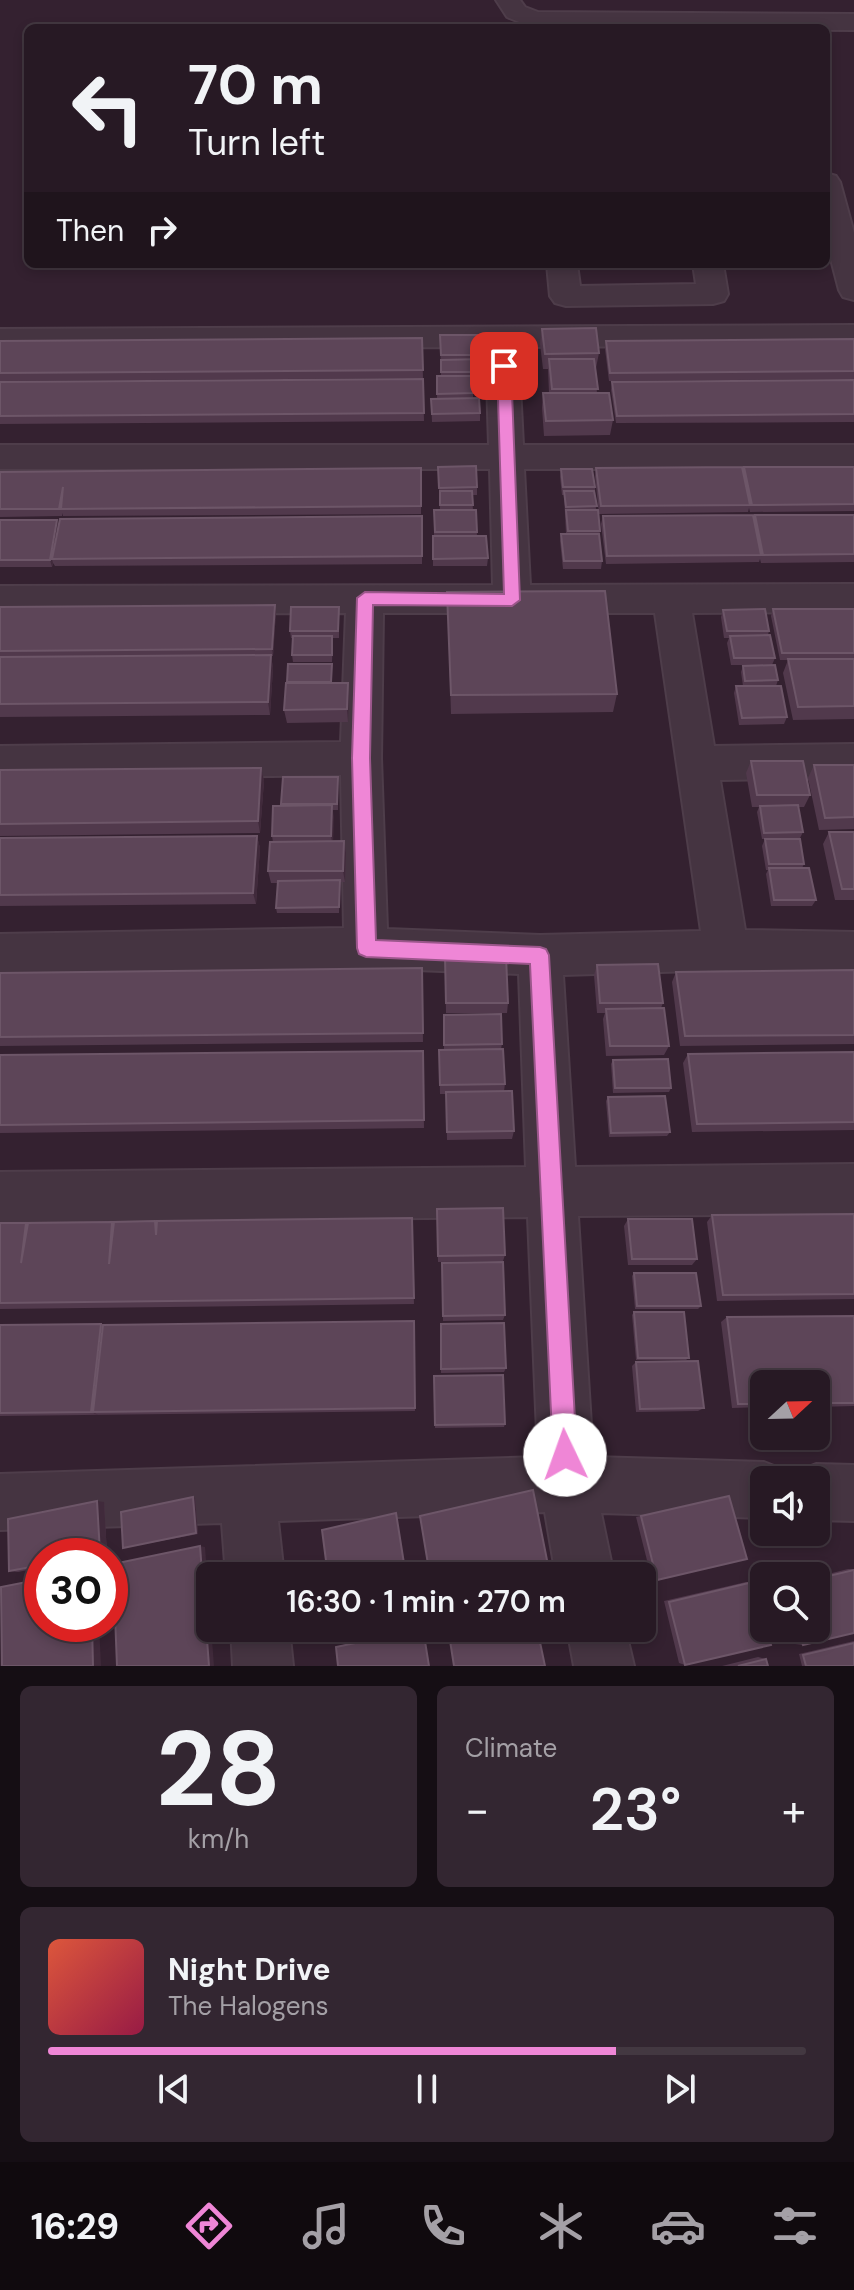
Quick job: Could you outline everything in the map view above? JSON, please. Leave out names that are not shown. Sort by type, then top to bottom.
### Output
[{"type":"street","points":[[508,0],[516,12],[539,16],[783,16],[854,22]]},
{"type":"street","points":[[830,197],[854,290]]},
{"type":"street","points":[[562,268],[566,296],[713,294],[709,268]]},
{"type":"street","points":[[0,339],[854,335]]},
{"type":"street","points":[[502,337],[512,600]]},
{"type":"street","points":[[0,457],[854,457]]},
{"type":"street","points":[[365,598],[361,758],[366,948]]},
{"type":"street","points":[[671,598],[726,950]]},
{"type":"street","points":[[0,600],[854,598]]},
{"type":"street","points":[[0,763],[361,758]]},
{"type":"street","points":[[697,763],[854,761]]},
{"type":"street","points":[[0,954],[366,948],[540,955],[726,950],[854,952]]},
{"type":"street","points":[[540,955],[567,1484],[582,1562]]},
{"type":"street","points":[[0,1197],[854,1189]]},
{"type":"street","points":[[0,1502],[567,1484],[750,1490]]},
{"type":"street","points":[[830,1492],[854,1493]]},
{"type":"street","points":[[248,1493],[254,1562]]},
{"type":"street","points":[[261,1642],[263,1666]]},
{"type":"street","points":[[599,1642],[604,1666]]},
{"type":"building","points":[[596,328],[599,353],[545,354],[542,329]]},
{"type":"building","points":[[440,335],[478,335],[479,355],[441,355]]},
{"type":"building","points":[[422,338],[423,370],[0,373],[0,341]]},
{"type":"building","points":[[854,339],[854,371],[610,373],[606,341]]},
{"type":"building","points":[[484,359],[485,372],[441,372],[441,360]]},
{"type":"building","points":[[549,359],[594,359],[598,389],[552,389]]},
{"type":"building","points":[[437,376],[472,376],[473,393],[437,394]]},
{"type":"building","points":[[423,379],[424,413],[0,416],[0,382]]},
{"type":"building","points":[[854,380],[854,414],[617,416],[612,382]]},
{"type":"building","points":[[543,393],[609,393],[613,420],[546,421]]},
{"type":"building","points":[[479,398],[480,413],[432,414],[431,399]]},
{"type":"building","points":[[476,466],[477,487],[439,488],[438,467]]},
{"type":"building","points":[[742,467],[750,505],[601,506],[596,468]]},
{"type":"building","points":[[744,467],[854,467],[854,504],[752,505]]},
{"type":"building","points":[[421,468],[421,506],[61,509],[63,487],[59,509],[0,509],[0,472]]},
{"type":"building","points":[[561,469],[592,469],[595,487],[563,487]]},
{"type":"building","points":[[440,491],[472,491],[473,505],[440,505]]},
{"type":"building","points":[[564,491],[594,491],[597,506],[566,507]]},
{"type":"building","points":[[434,510],[476,510],[477,532],[435,532]]},
{"type":"building","points":[[566,510],[598,510],[600,531],[568,531]]},
{"type":"building","points":[[753,515],[761,555],[607,556],[603,516]]},
{"type":"building","points":[[755,515],[854,515],[854,554],[763,555]]},
{"type":"building","points":[[422,516],[422,556],[52,559],[60,519]]},
{"type":"building","points":[[0,520],[57,520],[50,560],[0,560]]},
{"type":"building","points":[[561,534],[599,534],[602,561],[564,561]]},
{"type":"building","points":[[433,536],[486,536],[488,558],[433,559]]},
{"type":"building","points":[[605,591],[617,694],[451,695],[447,592]]},
{"type":"building","points":[[275,605],[272,649],[0,651],[0,607]]},
{"type":"building","points":[[291,607],[339,607],[338,631],[290,631]]},
{"type":"building","points":[[765,609],[769,631],[727,631],[723,610]]},
{"type":"building","points":[[773,609],[854,609],[854,653],[782,653]]},
{"type":"building","points":[[770,635],[775,658],[734,658],[730,636]]},
{"type":"building","points":[[293,636],[332,636],[332,655],[292,655]]},
{"type":"building","points":[[271,655],[268,702],[0,704],[0,657]]},
{"type":"building","points":[[788,659],[854,659],[854,706],[798,707]]},
{"type":"building","points":[[288,664],[332,664],[331,682],[287,682]]},
{"type":"building","points":[[775,665],[778,680],[745,681],[743,666]]},
{"type":"building","points":[[286,683],[348,683],[347,709],[284,710]]},
{"type":"building","points":[[736,686],[781,686],[787,717],[742,718]]},
{"type":"building","points":[[751,761],[803,761],[810,795],[757,795]]},
{"type":"building","points":[[814,765],[854,765],[854,817],[825,818]]},
{"type":"building","points":[[261,768],[258,821],[0,824],[0,770]]},
{"type":"building","points":[[283,777],[338,777],[337,804],[281,804]]},
{"type":"building","points":[[332,805],[331,836],[272,836],[273,806]]},
{"type":"building","points":[[798,805],[803,832],[764,833],[760,806]]},
{"type":"building","points":[[829,832],[854,832],[854,889],[842,889]]},
{"type":"building","points":[[257,836],[253,893],[0,895],[0,838]]},
{"type":"building","points":[[765,839],[800,839],[804,864],[769,864]]},
{"type":"building","points":[[344,841],[343,871],[268,871],[270,842]]},
{"type":"building","points":[[769,868],[809,868],[816,900],[774,900]]},
{"type":"building","points":[[340,880],[339,907],[276,908],[278,881]]},
{"type":"building","points":[[506,956],[508,1003],[446,1003],[445,957]]},
{"type":"building","points":[[658,964],[663,1003],[600,1003],[597,965]]},
{"type":"building","points":[[422,968],[423,1033],[0,1037],[0,973]]},
{"type":"building","points":[[854,970],[854,1035],[685,1036],[676,972]]},
{"type":"building","points":[[664,1008],[669,1046],[610,1046],[606,1009]]},
{"type":"building","points":[[501,1014],[502,1044],[444,1045],[444,1015]]},
{"type":"building","points":[[503,1049],[505,1084],[440,1085],[439,1050]]},
{"type":"building","points":[[423,1051],[424,1120],[0,1125],[0,1055]]},
{"type":"building","points":[[854,1052],[854,1122],[697,1124],[688,1054]]},
{"type":"building","points":[[668,1059],[671,1088],[615,1088],[613,1060]]},
{"type":"building","points":[[512,1091],[514,1131],[447,1132],[446,1092]]},
{"type":"building","points":[[665,1096],[670,1132],[611,1133],[608,1097]]},
{"type":"building","points":[[503,1208],[505,1255],[438,1256],[437,1209]]},
{"type":"building","points":[[854,1214],[854,1294],[723,1295],[712,1215]]},
{"type":"building","points":[[412,1218],[414,1298],[0,1303],[0,1223],[26,1223],[21,1263],[28,1223],[112,1222],[109,1264],[114,1222],[155,1221],[156,1235],[157,1221]]},
{"type":"building","points":[[628,1219],[692,1219],[697,1259],[632,1259]]},
{"type":"building","points":[[503,1262],[505,1315],[443,1316],[442,1263]]},
{"type":"building","points":[[634,1273],[696,1273],[701,1306],[637,1306]]},
{"type":"building","points":[[634,1312],[684,1312],[689,1358],[638,1358]]},
{"type":"building","points":[[854,1316],[854,1403],[830,1403],[830,1370],[750,1370],[750,1404],[738,1404],[727,1317]]},
{"type":"building","points":[[414,1321],[415,1408],[93,1412],[103,1325]]},
{"type":"building","points":[[504,1323],[506,1368],[441,1369],[441,1324]]},
{"type":"building","points":[[101,1324],[91,1412],[0,1413],[0,1325]]},
{"type":"building","points":[[698,1361],[704,1408],[640,1409],[636,1362]]},
{"type":"building","points":[[503,1375],[505,1424],[435,1425],[434,1376]]},
{"type":"building","points":[[533,1490],[547,1562],[428,1562],[420,1516]]},
{"type":"building","points":[[729,1496],[747,1559],[657,1580],[656,1562],[652,1562],[641,1516]]},
{"type":"building","points":[[193,1497],[196,1533],[128,1547],[128,1538],[122,1538],[121,1512]]},
{"type":"building","points":[[97,1501],[99,1538],[24,1538],[24,1568],[9,1571],[8,1519]]},
{"type":"building","points":[[396,1513],[404,1562],[326,1562],[322,1530]]},
{"type":"building","points":[[200,1546],[201,1562],[196,1562],[196,1642],[207,1642],[209,1666],[117,1666],[116,1642],[128,1642],[128,1561]]},
{"type":"building","points":[[854,1570],[854,1633],[830,1639],[830,1576]]},
{"type":"building","points":[[24,1583],[24,1642],[92,1642],[93,1666],[2,1666],[1,1587]]},
{"type":"building","points":[[750,1583],[750,1642],[770,1642],[771,1645],[685,1665],[669,1602]]},
{"type":"building","points":[[360,1642],[425,1642],[429,1666],[338,1666],[336,1647]]},
{"type":"building","points":[[450,1642],[540,1642],[545,1666],[454,1666]]},
{"type":"building","points":[[854,1643],[854,1666],[806,1666],[803,1655]]},
{"type":"building","points":[[766,1659],[768,1666],[738,1666]]},
{"type":"route","points":[[504,366],[512,600],[365,598],[361,758],[366,948],[540,955],[565,1455]]}]
